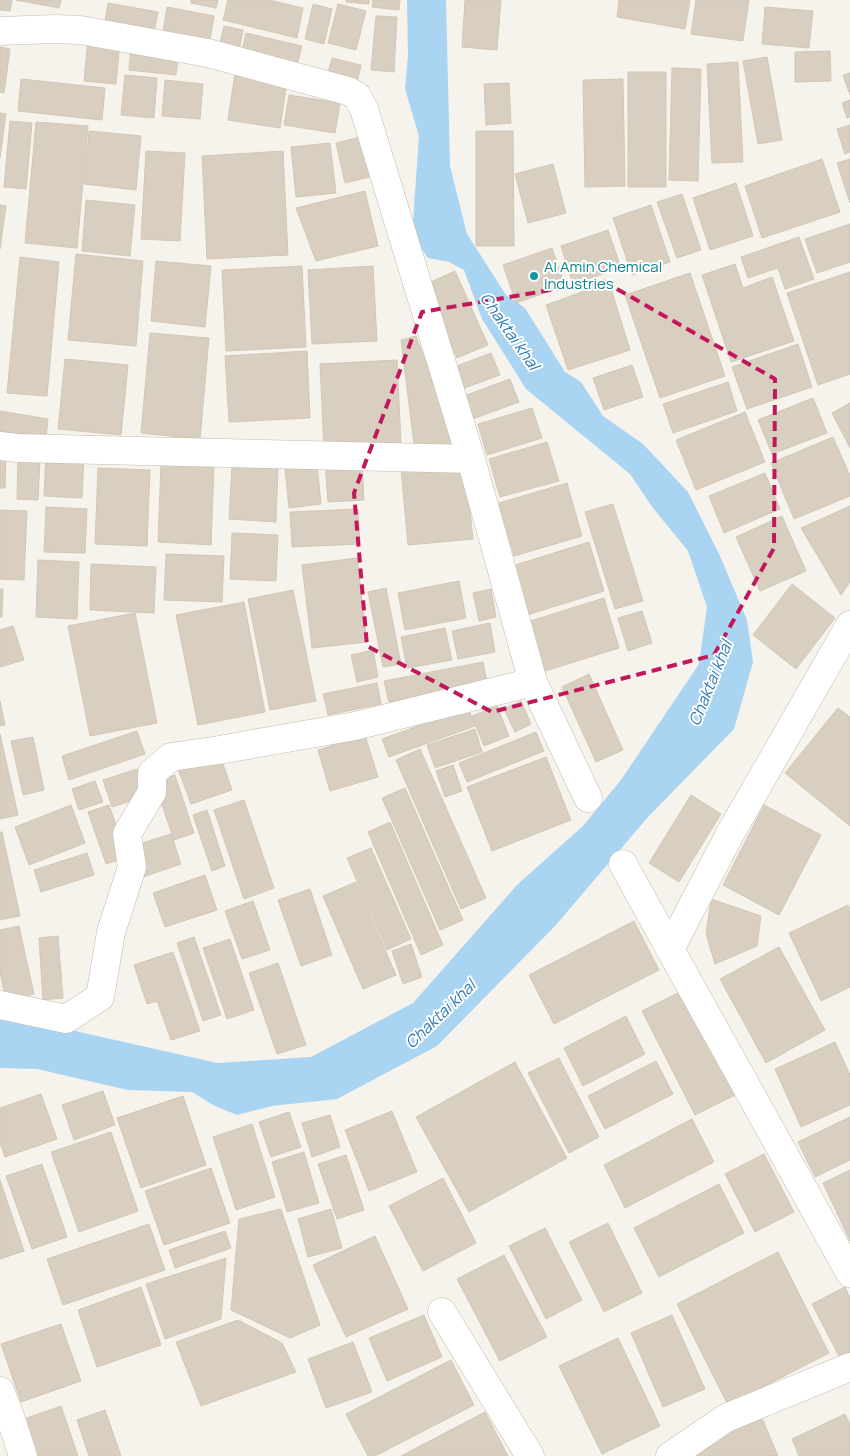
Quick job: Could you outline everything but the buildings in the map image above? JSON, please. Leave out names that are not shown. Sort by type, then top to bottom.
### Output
[{"type":"street","points":[[0,31],[80,30],[208,52],[339,88],[356,96],[364,109],[471,459],[533,682],[588,798]]},
{"type":"street","points":[[0,446],[16,448],[471,459]]},
{"type":"street","points":[[670,949],[730,832],[850,625]]},
{"type":"street","points":[[0,1005],[66,1019],[100,997],[111,932],[132,867],[127,834],[152,792],[152,774],[171,757],[354,726],[533,682]]},
{"type":"street","points":[[623,864],[850,1273]]},
{"type":"street","points":[[442,1312],[530,1456]]},
{"type":"street","points":[[670,1456],[726,1418],[850,1367]]},
{"type":"street","points":[[0,1391],[23,1456]]},
{"type":"highlighted area","points":[[603,281],[775,379],[774,548],[714,655],[492,712],[367,646],[354,493],[422,312]]},
{"type":"water","name":"Chaktai khal","points":[[407,0],[446,0],[450,166],[467,234],[506,295],[525,308],[565,372],[581,382],[603,416],[643,444],[688,492],[720,556],[747,620],[753,662],[734,729],[648,817],[555,926],[437,1046],[337,1099],[272,1106],[237,1115],[213,1105],[192,1092],[128,1090],[37,1069],[0,1068],[0,1014],[217,1063],[311,1057],[413,1003],[518,884],[583,826],[621,780],[699,664],[707,607],[688,551],[653,508],[630,474],[526,389],[482,319],[464,270],[449,262],[428,258],[412,235],[419,136],[405,89],[408,55]]},
{"type":"place","name":"Al Amin Chemical Industries","points":[[534,276]]}]
